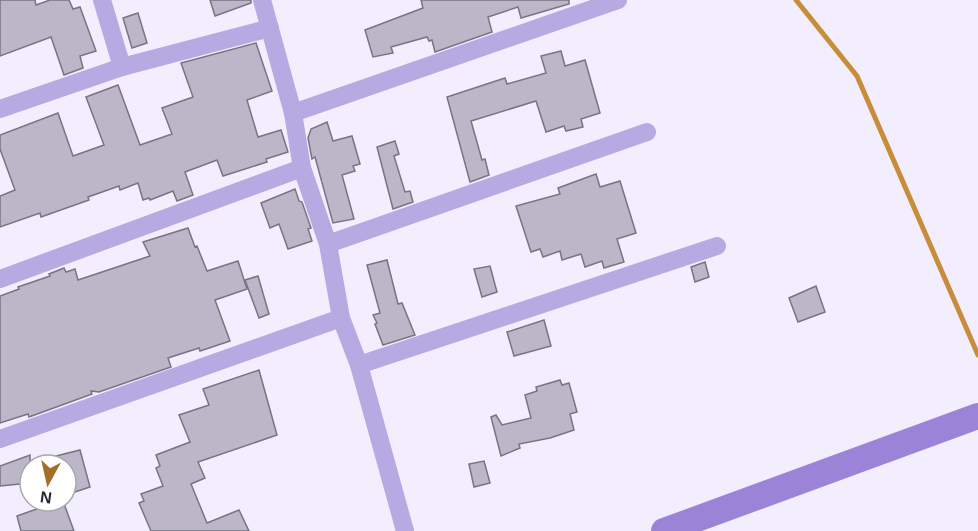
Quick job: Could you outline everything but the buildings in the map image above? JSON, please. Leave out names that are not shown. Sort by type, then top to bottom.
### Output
[{"type":"main road","points":[[664,531],[978,416]]},
{"type":"street","points":[[102,0],[123,67]]},
{"type":"street","points":[[262,0],[293,113],[302,168],[328,244],[341,318],[359,365],[405,531]]},
{"type":"street","points":[[293,113],[618,0]]},
{"type":"street","points":[[0,109],[123,67],[270,28]]},
{"type":"street","points":[[328,244],[647,132]]},
{"type":"street","points":[[0,279],[302,168]]},
{"type":"street","points":[[359,365],[717,246]]},
{"type":"street","points":[[0,439],[341,318]]},
{"type":"waterway","points":[[796,0],[857,76],[978,355]]}]
